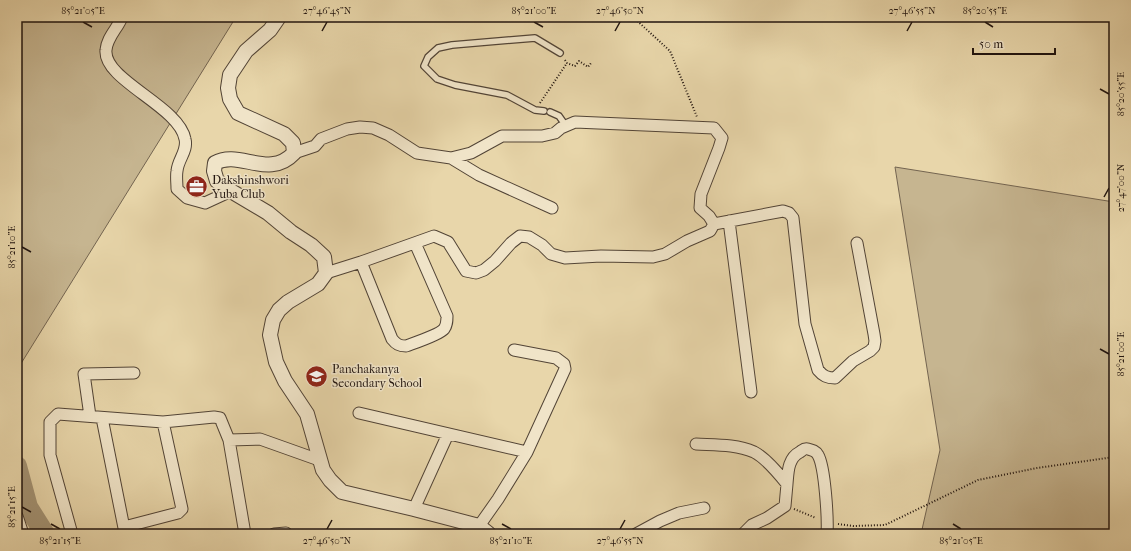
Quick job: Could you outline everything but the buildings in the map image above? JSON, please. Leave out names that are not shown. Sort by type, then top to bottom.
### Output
[{"type":"street","points":[[122,17],[110,38],[106,50],[109,63],[125,80],[163,109],[181,128],[185,139],[185,148],[177,170],[177,189],[187,198],[205,203],[231,191]]},
{"type":"street","points":[[279,17],[270,30],[246,51],[230,75],[228,88],[230,99],[238,112],[284,134],[293,143],[294,153]]},
{"type":"street","points":[[326,273],[324,257],[311,244],[291,232],[268,213],[217,181],[214,171],[215,163],[221,160],[235,160],[262,165],[279,163],[288,160],[294,153],[315,146],[322,139],[347,129],[360,127],[373,128],[389,135],[417,153],[451,158],[471,153],[502,136],[542,136],[554,133],[575,122],[714,128],[722,138],[700,194],[700,208],[709,216],[714,224]]},
{"type":"street","points":[[451,158],[479,175],[552,208]]},
{"type":"street","points":[[514,350],[556,358],[564,364],[565,369],[527,452],[498,499],[484,530],[414,508],[342,492],[330,480],[323,470],[307,414],[285,381],[276,362],[270,335],[273,320],[279,310],[288,302],[318,284],[326,273],[416,244],[434,236],[448,242],[466,271],[476,273],[484,270],[495,261],[511,243],[520,236],[530,237],[542,245],[551,254],[565,258],[601,256],[653,257],[665,254],[687,241],[710,231],[714,224],[783,211],[789,213],[793,218],[805,324],[818,370],[822,375],[828,378],[835,378],[853,361],[874,347],[874,334],[857,243]]},
{"type":"street","points":[[729,221],[751,392]]},
{"type":"street","points":[[361,262],[392,339],[396,344],[406,346],[438,333],[444,329],[447,316],[416,244]]},
{"type":"street","points":[[90,416],[84,374],[134,373]]},
{"type":"street","points":[[360,413],[527,452]]},
{"type":"street","points":[[72,534],[50,455],[50,422],[58,414],[163,422],[214,417],[220,418],[229,440],[245,534]]},
{"type":"street","points":[[102,418],[124,530],[178,513],[182,509],[163,422]]},
{"type":"street","points":[[414,508],[448,434]]},
{"type":"street","points":[[229,440],[260,440],[319,460]]},
{"type":"street","points":[[696,444],[732,446],[755,452],[775,469],[787,484]]},
{"type":"street","points":[[743,534],[752,525],[767,518],[785,506],[789,466],[795,454],[805,448],[813,450],[818,454],[822,473],[827,534]]},
{"type":"street","points":[[636,534],[679,513],[704,508]]},
{"type":"street","points":[[17,516],[23,534]]},
{"type":"street","points":[[274,534],[286,533]]},
{"type":"lane","points":[[560,53],[535,38],[452,45],[438,48],[428,57],[424,66],[437,79],[455,85],[507,95],[535,110],[559,116],[566,126]]},
{"type":"path","points":[[633,17],[670,52],[701,127]]},
{"type":"path","points":[[535,110],[568,63],[575,66],[579,61],[588,67],[591,63]]},
{"type":"path","points":[[785,506],[827,522],[853,526],[885,525],[978,480],[1036,468],[1114,457]]},
{"type":"shaded area","points":[[17,17],[236,17],[17,370]]},
{"type":"shaded area","points":[[895,167],[1114,202],[1114,534],[921,534],[940,450]]},
{"type":"waterway","points":[[17,466],[28,507],[45,534]]},
{"type":"place","name":"Dakshinshwori Yuba Club","points":[[196,187]]},
{"type":"place","name":"Panchakanya Secondary School","points":[[316,376]]}]
